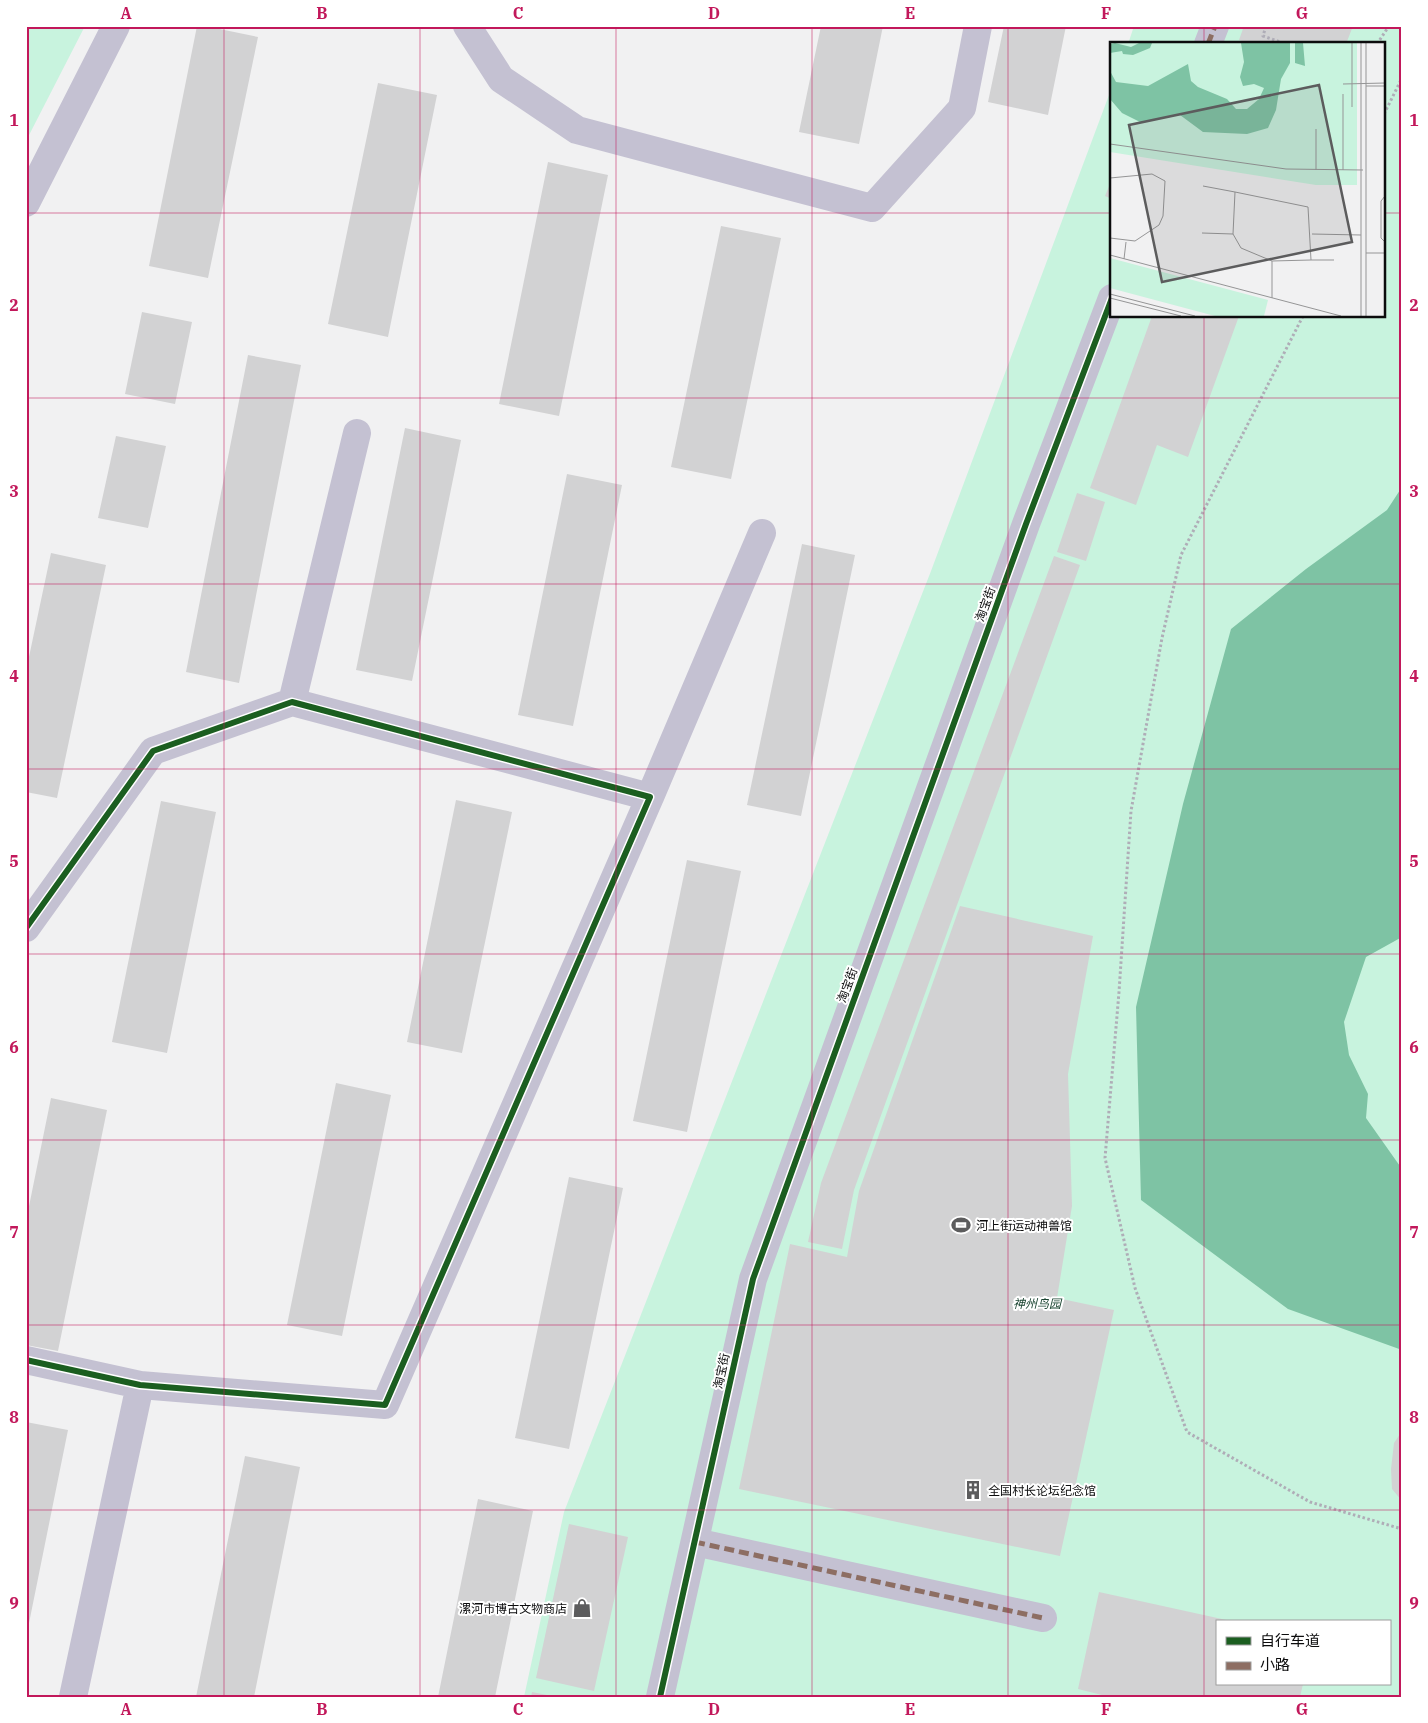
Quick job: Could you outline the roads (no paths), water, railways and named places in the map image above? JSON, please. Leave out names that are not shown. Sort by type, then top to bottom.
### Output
[{"type":"street","points":[[26,203],[116,26]]},
{"type":"street","points":[[467,26],[501,80],[577,130],[872,208],[962,108],[978,26]]},
{"type":"street","points":[[1209,42],[1215,26]]},
{"type":"street","name":"淘宝街","points":[[660,1697],[753,1279],[1026,524],[1110,303]]},
{"type":"street","points":[[292,702],[357,433]]},
{"type":"street","points":[[26,1360],[140,1385],[386,1405],[650,798],[762,533]]},
{"type":"street","points":[[26,928],[153,751],[292,702],[650,798]]},
{"type":"street","points":[[72,1697],[140,1385]]},
{"type":"street","points":[[695,1542],[1043,1618]]},
{"type":"place","name":"河上街运动神兽馆","points":[[961,1225]]},
{"type":"place","name":"全国村长论坛纪念馆","points":[[973,1490]]},
{"type":"place","name":"漯河市博古文物商店","points":[[582,1608]]},
{"type":"park label","name":"神州鸟园","points":[[1037,1303]]}]
